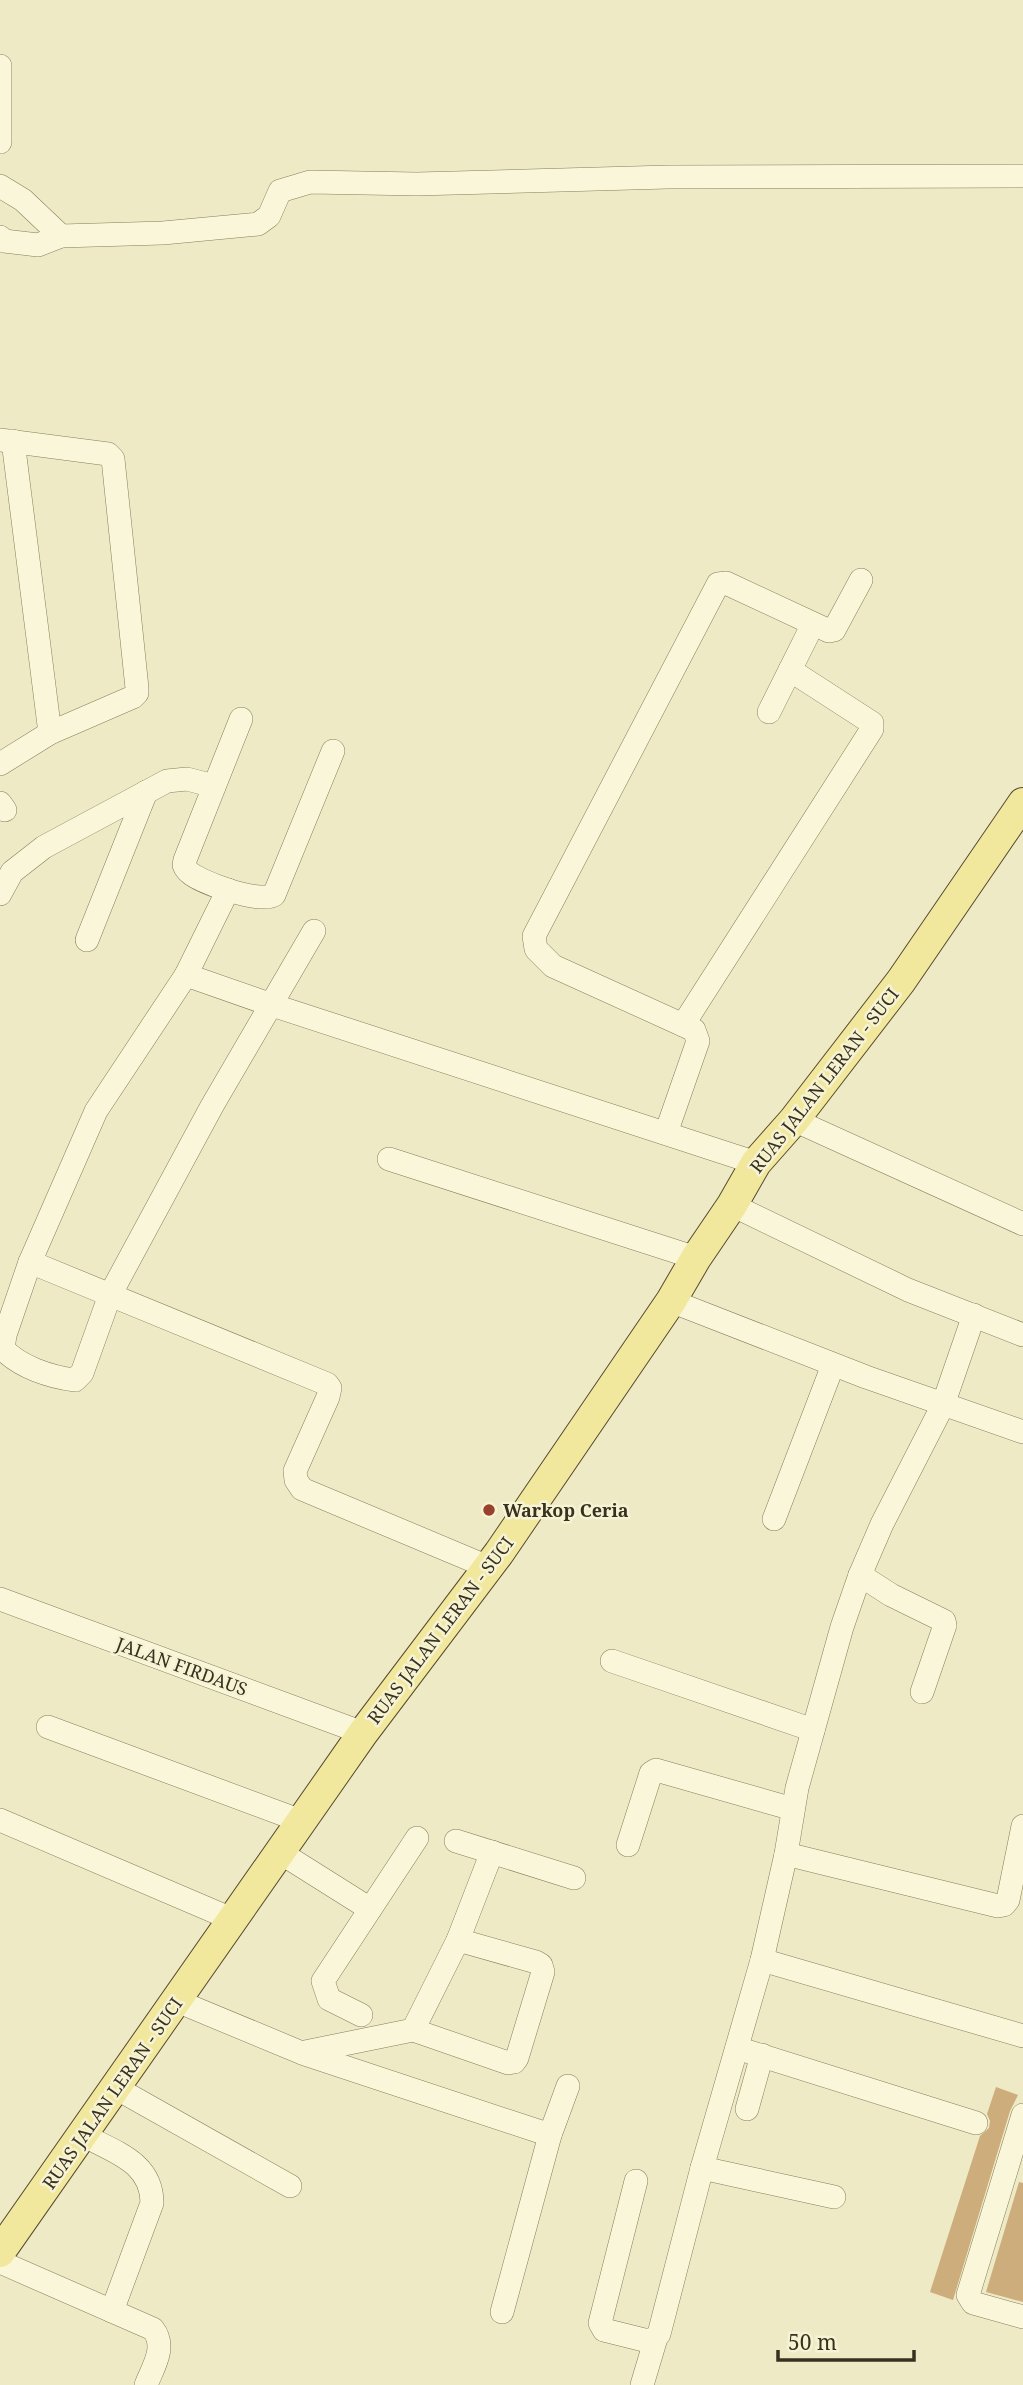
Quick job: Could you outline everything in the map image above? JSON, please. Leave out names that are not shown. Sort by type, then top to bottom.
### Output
[{"type":"main road","name":"RUAS JALAN LERAN - SUCI","points":[[6,2234],[83,2135],[363,1733],[488,1567],[671,1301],[732,1205],[755,1163],[794,1120],[901,981],[1023,803]]},
{"type":"street","points":[[0,66],[0,142]]},
{"type":"street","points":[[0,237],[4,241],[38,245],[61,236],[163,233],[258,224],[269,216],[280,191],[310,182],[417,184],[681,176],[1023,176]]},
{"type":"street","points":[[0,186],[23,200],[61,236]]},
{"type":"street","points":[[0,764],[50,733],[137,693],[115,465],[108,454],[7,440],[50,733]]},
{"type":"street","points":[[666,1133],[698,1041],[694,1030],[553,966],[536,949],[534,936],[718,584],[726,583],[823,630],[834,630],[860,580]]},
{"type":"street","points":[[769,712],[813,624]]},
{"type":"street","points":[[683,1025],[872,729],[872,723],[790,670]]},
{"type":"street","points":[[241,719],[184,866],[188,873],[228,890],[266,898],[274,895],[334,751]]},
{"type":"street","points":[[0,894],[12,872],[44,847],[167,781],[187,779],[214,786]]},
{"type":"street","points":[[87,940],[146,792]]},
{"type":"street","points":[[228,890],[186,975],[96,1111],[30,1262],[5,1335],[1,1353],[13,1359],[63,1378],[75,1380],[82,1373],[110,1295],[212,1106],[314,931]]},
{"type":"street","points":[[186,975],[755,1163]]},
{"type":"street","points":[[794,1120],[1023,1224]]},
{"type":"street","points":[[388,1159],[696,1258]]},
{"type":"street","points":[[732,1205],[908,1290],[1023,1335]]},
{"type":"street","points":[[30,1262],[327,1384],[330,1388],[328,1397],[295,1471],[296,1480],[302,1489],[488,1567]]},
{"type":"street","points":[[671,1301],[833,1365],[1023,1432]]},
{"type":"street","points":[[642,2385],[762,1960],[786,1854],[793,1809],[842,1626],[882,1524],[943,1405],[974,1315]]},
{"type":"street","points":[[774,1518],[833,1365]]},
{"type":"street","points":[[860,1575],[891,1595],[944,1621],[922,1692]]},
{"type":"street","name":"JALAN FIRDAUS","points":[[0,1599],[363,1733]]},
{"type":"street","points":[[612,1661],[813,1730]]},
{"type":"street","points":[[48,1727],[302,1823]]},
{"type":"street","points":[[628,1845],[651,1773],[656,1770],[793,1809]]},
{"type":"street","points":[[0,1821],[234,1920]]},
{"type":"street","points":[[786,1854],[998,1906],[1004,1905],[1008,1900],[1023,1826]]},
{"type":"street","points":[[361,2015],[329,1999],[323,1982],[416,1838]]},
{"type":"street","points":[[456,1841],[574,1878]]},
{"type":"street","points":[[413,2031],[458,1940],[492,1852]]},
{"type":"street","points":[[281,1853],[370,1909]]},
{"type":"street","points":[[302,2053],[413,2031],[508,2063],[514,2062],[543,1972],[541,1965],[458,1940]]},
{"type":"street","points":[[762,1960],[1023,2036]]},
{"type":"street","points":[[177,2001],[302,2053],[551,2135]]},
{"type":"street","points":[[350,2069],[359,2041]]},
{"type":"street","points":[[737,2048],[976,2123]]},
{"type":"street","points":[[747,2109],[762,2056]]},
{"type":"street","points":[[502,2312],[551,2135],[568,2086]]},
{"type":"street","points":[[116,2088],[290,2186]]},
{"type":"street","points":[[1023,2115],[968,2295],[973,2303],[1023,2317]]},
{"type":"street","points":[[83,2135],[138,2165],[150,2182],[152,2193],[152,2203],[112,2311]]},
{"type":"street","points":[[702,2168],[834,2197]]},
{"type":"street","points":[[636,2181],[600,2323],[604,2330],[644,2340],[656,2338]]},
{"type":"street","points":[[0,2262],[153,2329],[160,2340],[160,2350],[146,2385]]},
{"type":"building","points":[[996,2087],[1018,2095],[1010,2111],[953,2300],[930,2292],[980,2136],[989,2128],[987,2114]]},
{"type":"building","points":[[1019,2182],[1023,2183],[1023,2302],[986,2292]]},
{"type":"place","name":"Warkop Ceria","points":[[489,1510]]}]
